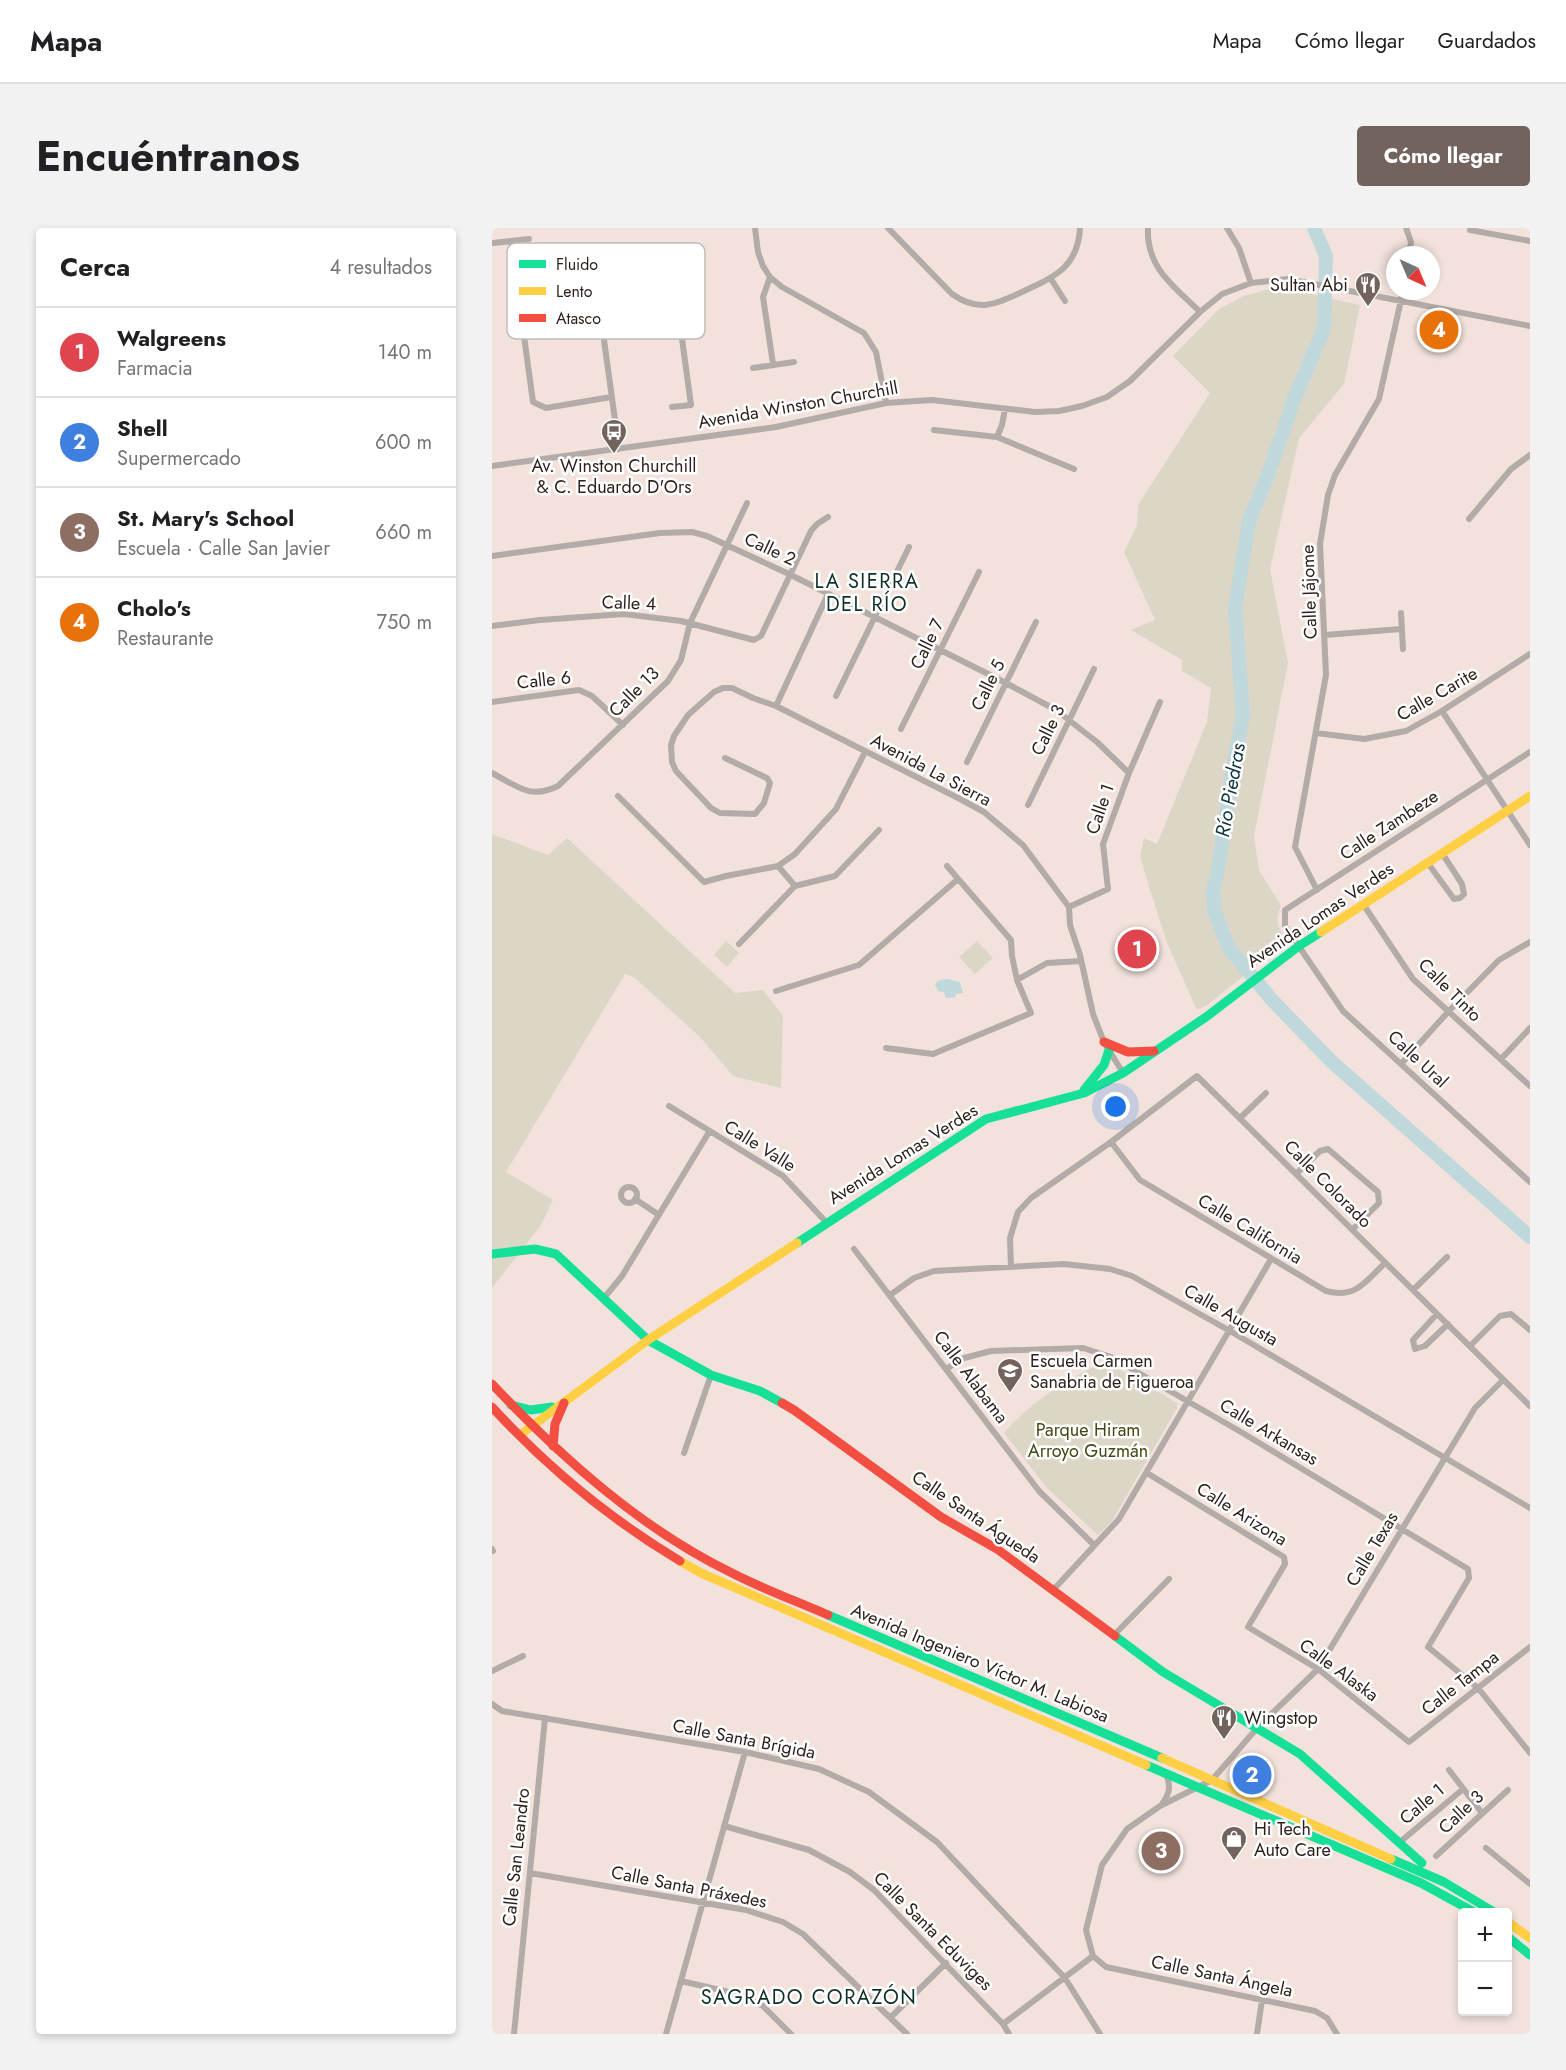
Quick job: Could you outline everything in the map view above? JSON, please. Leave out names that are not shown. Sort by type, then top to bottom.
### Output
[{"type":"main road","name":"Avenida Lomas Verdes","points":[[520,1435],[648,1340],[986,1119],[1078,1095],[1123,1073],[1206,1017],[1299,945],[1530,796]]},
{"type":"main road","points":[[1078,1095],[1094,1080],[1104,1065],[1107,1046],[1132,1053],[1157,1050]]},
{"type":"main road","name":"Calle Santa Águeda","points":[[492,1254],[535,1249],[556,1254],[648,1340],[711,1374],[760,1391],[794,1410],[941,1517],[997,1549],[1163,1672],[1300,1754],[1422,1863]]},
{"type":"main road","name":"Avenida Ingeniero Víctor M. Labiosa","points":[[492,1384],[553,1446],[646,1523],[731,1573],[1444,1882],[1487,1908]]},
{"type":"main road","points":[[511,1405],[527,1411],[538,1411],[563,1402]]},
{"type":"main road","points":[[553,1446],[556,1418],[563,1402]]},
{"type":"main road","name":"Avenida Ingeniero Víctor M. Labiosa","points":[[492,1407],[559,1473],[662,1551],[701,1573],[1421,1883],[1467,1908]]},
{"type":"main road","points":[[1512,1925],[1530,1938]]},
{"type":"main road","points":[[1512,1940],[1530,1955]]},
{"type":"street","points":[[755,228],[758,252],[770,277],[782,287],[864,333],[876,352],[886,403]]},
{"type":"street","points":[[888,228],[952,294],[970,303],[988,305],[999,303],[1061,272],[1074,255],[1080,228]]},
{"type":"street","points":[[1148,228],[1151,256],[1156,265],[1200,312]]},
{"type":"street","points":[[1227,228],[1239,248],[1251,283]]},
{"type":"street","points":[[1406,228],[1410,246]]},
{"type":"street","points":[[1504,236],[1505,228]]},
{"type":"street","points":[[1470,230],[1530,241]]},
{"type":"street","points":[[493,243],[529,239]]},
{"type":"street","points":[[770,277],[763,297],[773,364]]},
{"type":"street","points":[[1051,279],[1065,301]]},
{"type":"street","name":"Avenida Winston Churchill","points":[[492,466],[776,427],[886,403],[932,400],[1035,412],[1059,411],[1082,406],[1107,397],[1130,381],[1200,312],[1222,294],[1251,283],[1288,279],[1530,326]]},
{"type":"street","name":"Calle Jájome","points":[[1317,890],[1295,847],[1326,675],[1320,544],[1335,475],[1379,399],[1401,301]]},
{"type":"street","points":[[524,339],[533,402],[546,408],[611,397]]},
{"type":"street","points":[[603,339],[619,449]]},
{"type":"street","points":[[672,407],[691,405],[682,339]]},
{"type":"street","points":[[753,368],[794,362]]},
{"type":"street","points":[[997,437],[1005,409]]},
{"type":"street","points":[[934,430],[997,437],[1074,469]]},
{"type":"street","points":[[1469,519],[1511,469],[1528,457],[1530,464]]},
{"type":"street","name":"Calle 13","points":[[492,773],[530,793],[548,792],[558,786],[668,681],[681,660],[690,623],[747,503]]},
{"type":"street","points":[[789,574],[811,531],[828,517]]},
{"type":"street","name":"Calle 2","points":[[492,556],[660,533],[692,532],[707,536],[789,574],[1006,683],[1070,720],[1129,773]]},
{"type":"street","points":[[836,696],[909,547]]},
{"type":"street","name":"Calle 7","points":[[901,729],[979,572]]},
{"type":"street","name":"Calle 4","points":[[492,626],[624,614],[690,623],[754,640],[761,636],[789,574]]},
{"type":"street","points":[[776,706],[828,594]]},
{"type":"street","points":[[1401,613],[1403,649]]},
{"type":"street","name":"Calle 5","points":[[967,762],[1036,622]]},
{"type":"street","points":[[1325,635],[1401,629]]},
{"type":"street","name":"Calle Carite","points":[[1316,733],[1364,739],[1406,731],[1442,711],[1530,654]]},
{"type":"street","name":"Calle 3","points":[[1028,805],[1094,669]]},
{"type":"street","name":"Avenida La Sierra","points":[[724,758],[767,778],[771,783],[764,803],[755,814],[714,811],[676,771],[670,754],[674,736],[688,715],[714,692],[723,688],[732,688],[776,706],[984,812],[1023,844],[1069,907],[1070,925],[1093,1014],[1107,1046],[1123,1073]]},
{"type":"street","name":"Calle 6","points":[[492,702],[579,690],[592,696],[623,725]]},
{"type":"street","name":"Calle 1","points":[[1069,907],[1108,890],[1103,844],[1129,773],[1160,702]]},
{"type":"street","points":[[1442,711],[1530,845]]},
{"type":"street","points":[[618,796],[704,882],[778,867],[795,854],[836,809],[865,752]]},
{"type":"street","name":"Calle Zambeze","points":[[1290,933],[1285,926],[1285,910],[1530,752]]},
{"type":"street","points":[[739,944],[795,886],[835,876],[879,830]]},
{"type":"street","points":[[1427,862],[1449,894],[1454,898],[1460,898],[1464,894],[1462,884],[1442,853]]},
{"type":"street","points":[[886,1048],[933,1054],[1031,1013],[1017,980],[1011,940],[947,866]]},
{"type":"street","points":[[778,867],[795,886]]},
{"type":"street","points":[[776,991],[859,965],[958,879]]},
{"type":"street","name":"Calle Tinto","points":[[1362,904],[1413,979],[1530,1086]]},
{"type":"street","name":"Calle Ural","points":[[1290,933],[1343,1011],[1530,1182]]},
{"type":"street","points":[[1401,1064],[1499,960],[1530,942]]},
{"type":"street","points":[[1017,980],[1047,963],[1081,961]]},
{"type":"street","points":[[1501,1059],[1530,1028]]},
{"type":"street","name":"Calle Colorado","points":[[1111,1142],[1197,1076],[1530,1406]]},
{"type":"street","points":[[1240,1118],[1266,1093]]},
{"type":"street","name":"Calle Valle","points":[[669,1106],[783,1176],[826,1222]]},
{"type":"street","points":[[604,1298],[622,1276],[709,1132]]},
{"type":"street","points":[[1011,1267],[1010,1238],[1018,1212],[1031,1198],[1111,1142]]},
{"type":"street","name":"Calle California","points":[[1111,1142],[1140,1180],[1326,1291],[1339,1295],[1358,1289],[1385,1263]]},
{"type":"street","points":[[1296,1174],[1320,1150],[1328,1149],[1378,1192],[1378,1203],[1353,1229]]},
{"type":"street","points":[[636,1199],[659,1215]]},
{"type":"street","name":"Calle Alabama","points":[[854,1249],[1039,1491],[1094,1545]]},
{"type":"street","points":[[1413,1290],[1447,1257]]},
{"type":"street","points":[[1054,1590],[1119,1520],[1271,1259]]},
{"type":"street","name":"Calle Augusta","points":[[890,1295],[914,1278],[934,1271],[1064,1264],[1110,1269],[1132,1276],[1230,1330],[1530,1508]]},
{"type":"street","points":[[1437,1314],[1413,1340],[1415,1349],[1425,1346],[1448,1324]]},
{"type":"street","points":[[1470,1346],[1500,1316],[1511,1314],[1530,1330]]},
{"type":"street","name":"Calle Arkansas","points":[[946,1369],[964,1358],[991,1351],[1083,1348],[1111,1357],[1402,1528],[1468,1569],[1469,1578],[1428,1647],[1478,1688]]},
{"type":"street","points":[[684,1453],[711,1374]]},
{"type":"street","name":"Calle Texas","points":[[1212,1780],[1258,1727],[1318,1669],[1475,1407],[1503,1380]]},
{"type":"street","name":"Calle Arizona","points":[[1147,1473],[1284,1557],[1285,1564],[1248,1627]]},
{"type":"street","points":[[1114,1635],[1169,1579]]},
{"type":"street","name":"Calle Alaska","points":[[1248,1627],[1318,1669],[1409,1742]]},
{"type":"street","name":"Calle Tampa","points":[[1409,1742],[1530,1647]]},
{"type":"street","points":[[492,1671],[523,1656]]},
{"type":"street","points":[[1478,1688],[1530,1753]]},
{"type":"street","name":"Calle Santa Brígida","points":[[492,1704],[502,1711],[745,1752],[819,1769],[869,1792],[937,1842],[1065,1978],[1100,2034]]},
{"type":"street","name":"Calle San Leandro","points":[[514,2034],[545,1718]]},
{"type":"street","points":[[666,2034],[745,1752]]},
{"type":"street","points":[[1449,1770],[1482,1813]]},
{"type":"street","points":[[1161,1805],[1168,1794],[1170,1784],[1166,1774]]},
{"type":"street","points":[[1003,2024],[1093,1956],[1086,1930],[1102,1865],[1127,1828],[1161,1805],[1212,1780]]},
{"type":"street","name":"Calle 1","points":[[1400,1842],[1463,1789]]},
{"type":"street","name":"Calle 3","points":[[1436,1856],[1508,1790]]},
{"type":"street","name":"Calle Santa Eduviges","points":[[724,1826],[809,1850],[850,1872],[874,1890],[946,1963],[1003,2024],[1009,2034]]},
{"type":"street","points":[[1486,1848],[1530,1884]]},
{"type":"street","name":"Calle Santa Práxedes","points":[[530,1873],[747,1910],[783,1922],[803,1934],[907,2034]]},
{"type":"street","name":"Calle Santa Ángela","points":[[1093,1956],[1106,1967],[1315,2011],[1327,2018],[1337,2034]]},
{"type":"street","points":[[891,2017],[946,1963]]},
{"type":"street","points":[[681,1981],[742,1995],[763,2006],[791,2034]]},
{"type":"street","points":[[1257,2034],[1262,2000]]},
{"type":"green space","points":[[1269,289],[1293,290],[1360,305],[1344,384],[1299,438],[1270,569],[1288,663],[1254,836],[1259,870],[1281,906],[1278,923],[1286,939],[1284,944],[1207,1005],[1197,1010],[1167,943],[1140,856],[1144,838],[1157,844],[1207,722],[1211,688],[1182,671],[1182,660],[1131,630],[1155,620],[1124,552],[1137,525],[1138,505],[1210,393],[1173,356],[1219,309],[1244,296]]},
{"type":"green space","points":[[492,834],[548,855],[567,838],[735,993],[763,990],[783,1016],[781,1088],[733,1076],[700,1037],[635,978],[625,974],[506,1172],[553,1200],[541,1225],[492,1288]]},
{"type":"green space","points":[[726,941],[739,953],[727,967],[714,955]]},
{"type":"green space","points":[[977,941],[993,958],[975,974],[959,957]]},
{"type":"green space","name":"Parque Hiram Arroyo Guzmán","points":[[1102,1362],[1115,1367],[1177,1403],[1177,1408],[1112,1521],[1098,1535],[1047,1488],[1004,1433],[1038,1401]]},
{"type":"water","points":[[947,979],[960,982],[963,993],[955,994],[956,997],[946,998],[944,992],[938,991],[935,984]]},
{"type":"waterway","name":"Río Piedras","points":[[1314,228],[1326,256],[1324,329],[1294,399],[1269,472],[1249,521],[1235,608],[1243,715],[1213,891],[1214,910],[1229,948],[1272,1000],[1331,1061],[1530,1237]]},
{"type":"traffic: fast","points":[[797,1243],[986,1119],[1084,1093],[1123,1073],[1206,1017],[1299,946],[1321,932]]},
{"type":"traffic: fast","points":[[1084,1090],[1104,1065],[1109,1050]]},
{"type":"traffic: fast","points":[[492,1254],[535,1249],[556,1254],[648,1340],[711,1375],[760,1391],[782,1403]]},
{"type":"traffic: fast","points":[[511,1405],[531,1410],[552,1407]]},
{"type":"traffic: fast","points":[[828,1615],[1162,1758]]},
{"type":"traffic: fast","points":[[1115,1636],[1163,1672],[1300,1754],[1422,1863]]},
{"type":"traffic: fast","points":[[1146,1765],[1421,1883],[1467,1908]]},
{"type":"traffic: fast","points":[[1391,1859],[1444,1882],[1487,1908]]},
{"type":"traffic: fast","points":[[1512,1940],[1530,1955]]},
{"type":"traffic: slow","points":[[1321,932],[1530,796]]},
{"type":"traffic: slow","points":[[520,1435],[648,1340],[797,1243]]},
{"type":"traffic: slow","points":[[680,1561],[701,1573],[1146,1765]]},
{"type":"traffic: slow","points":[[1162,1758],[1391,1859]]},
{"type":"traffic: slow","points":[[1512,1925],[1530,1938]]},
{"type":"traffic: jam","points":[[1104,1042],[1128,1052],[1154,1051]]},
{"type":"traffic: jam","points":[[492,1384],[574,1464],[634,1513],[698,1555],[744,1579],[828,1615]]},
{"type":"traffic: jam","points":[[553,1446],[555,1424],[564,1403]]},
{"type":"traffic: jam","points":[[782,1403],[941,1517],[997,1549],[1115,1636]]},
{"type":"traffic: jam","points":[[492,1407],[580,1491],[629,1528],[680,1561]]},
{"type":"place","name":"Sultan Abi","points":[[1368,308]]},
{"type":"place","name":"Cholo's","points":[[1439,330]]},
{"type":"place","name":"Av. Winston Churchill & C. Eduardo D'Ors","points":[[614,455]]},
{"type":"place","name":"Walgreens","points":[[1137,949]]},
{"type":"place","name":"Escuela Carmen Sanabria de Figueroa","points":[[1010,1394]]},
{"type":"place","name":"Wingstop","points":[[1224,1741]]},
{"type":"place","name":"Shell","points":[[1252,1775]]},
{"type":"place","name":"St. Mary's School","points":[[1161,1851]]},
{"type":"place","name":"Hi Tech Auto Care","points":[[1234,1862]]},
{"type":"district","name":"LA SIERRA DEL RÍO","points":[[867,592]]},
{"type":"district","name":"SAGRADO CORAZÓN","points":[[809,1997]]}]
